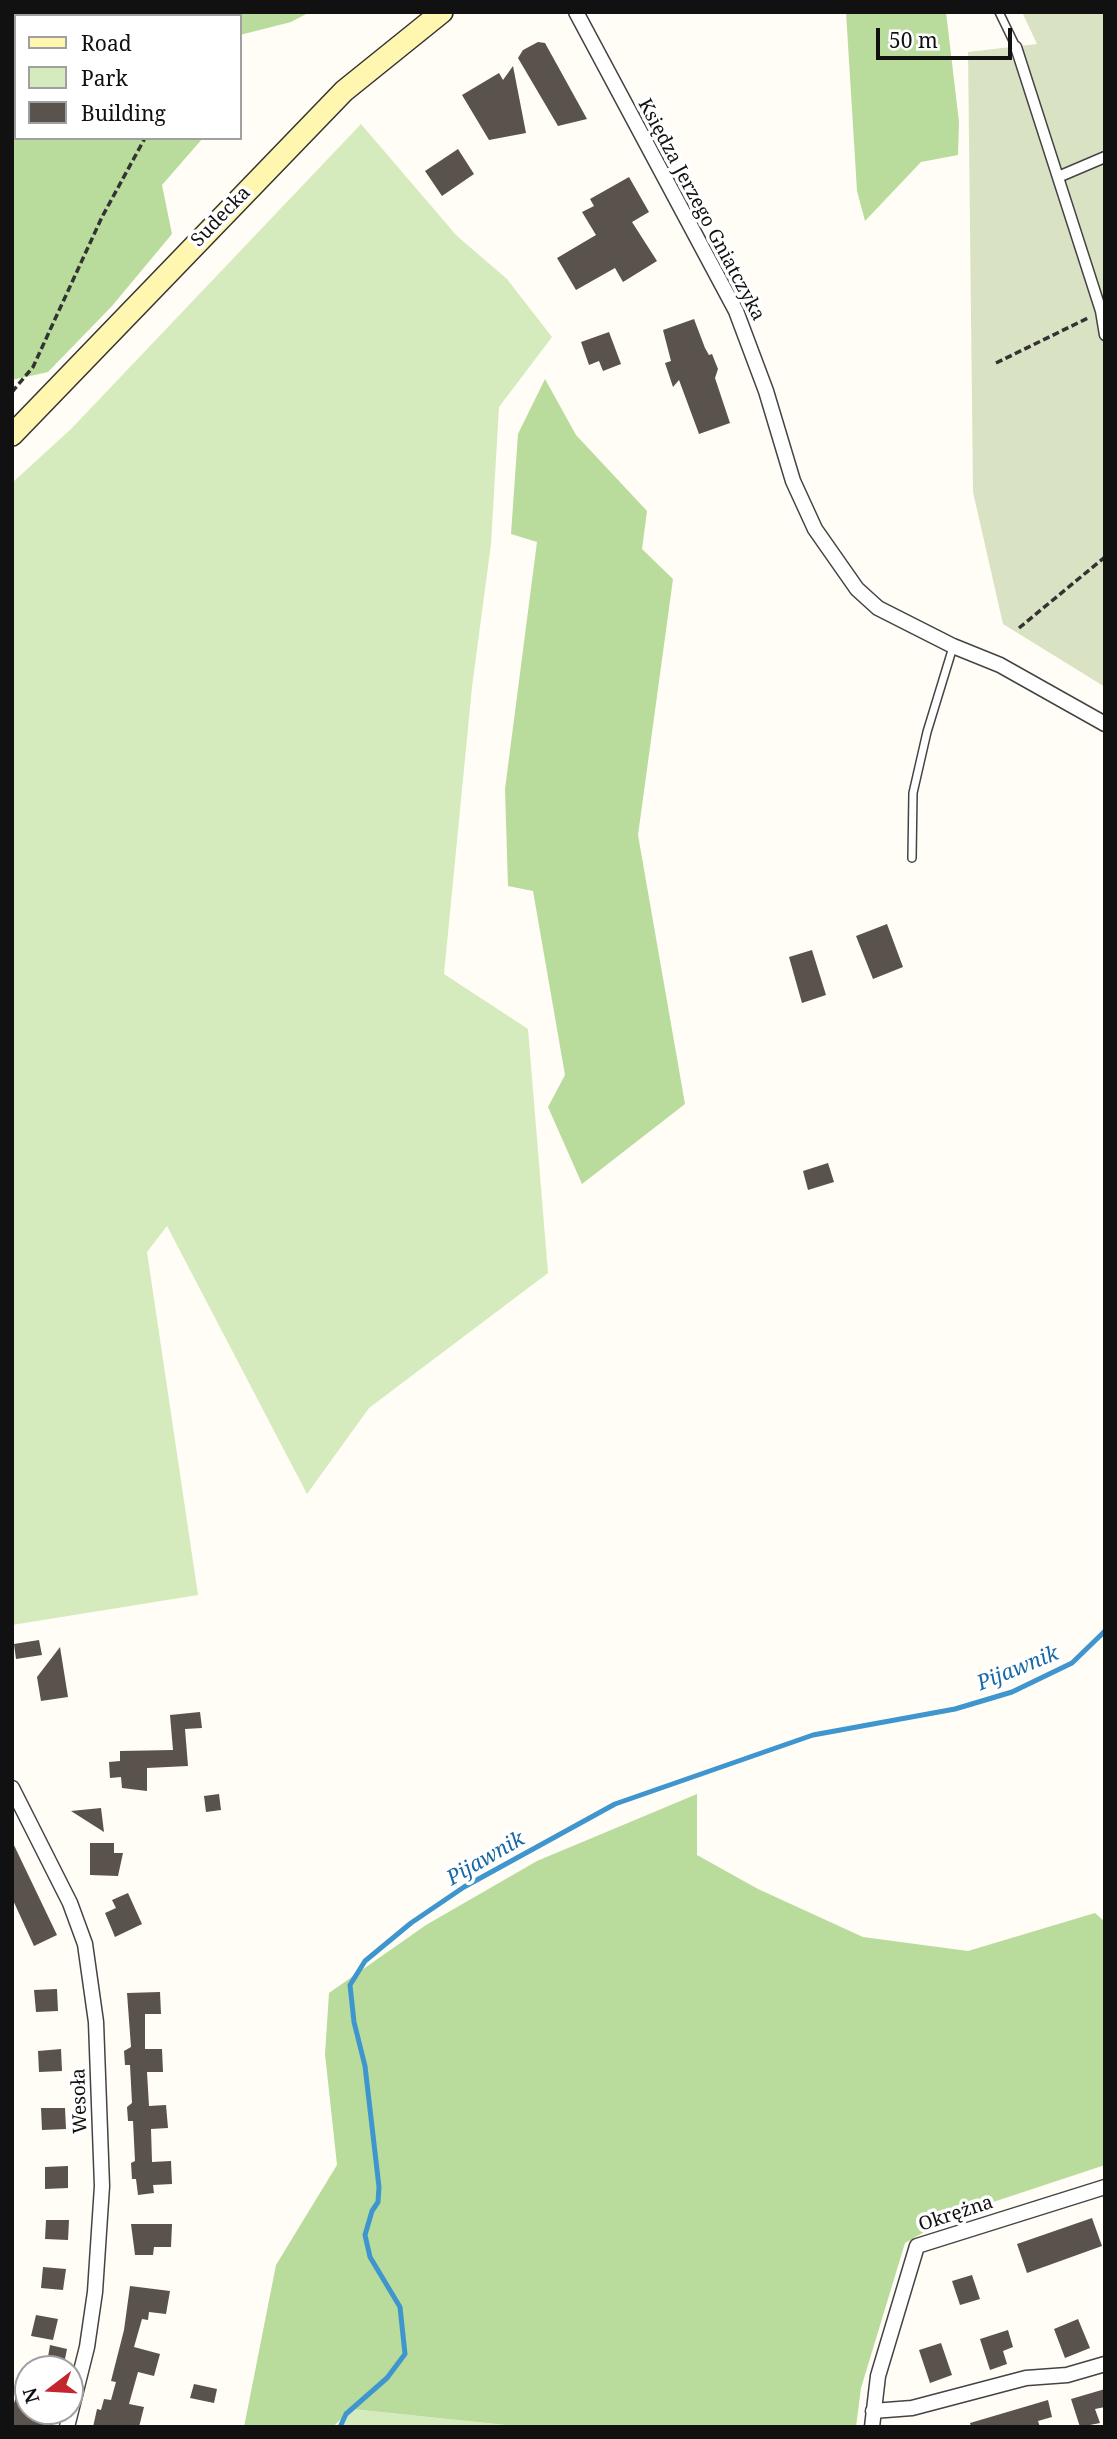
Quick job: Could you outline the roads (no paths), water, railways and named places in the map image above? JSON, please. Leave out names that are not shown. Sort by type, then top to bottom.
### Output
[{"type":"main road","name":"Sudecka","points":[[12,435],[344,91],[442,12]]},
{"type":"street","name":"Księdza Jerzego Gniatczyka","points":[[576,12],[736,311],[766,391],[793,481],[815,529],[857,589],[878,608],[953,646],[1000,665],[1105,724]]},
{"type":"street","points":[[1016,47],[1103,310],[1105,335]]},
{"type":"street","points":[[1058,177],[1105,157]]},
{"type":"street","name":"Wesoła","points":[[12,1788],[70,1903],[85,1944],[96,2022],[102,2186],[95,2292],[87,2347],[67,2427]]},
{"type":"street","name":"Okrężna","points":[[872,2427],[878,2376],[917,2246],[1105,2187]]},
{"type":"street","points":[[873,2411],[912,2408],[1026,2378],[1067,2375],[1105,2364]]},
{"type":"lane","points":[[999,12],[1016,47]]},
{"type":"lane","points":[[912,859],[913,793],[927,732],[953,646]]},
{"type":"waterway","name":"Pijawnik","points":[[340,2427],[346,2414],[387,2378],[405,2354],[400,2307],[370,2257],[365,2235],[372,2211],[378,2202],[379,2187],[365,2066],[354,2022],[350,1985],[365,1961],[411,1923],[464,1887],[615,1804],[813,1735],[955,1709],[1012,1692],[1072,1663],[1105,1631]]}]
